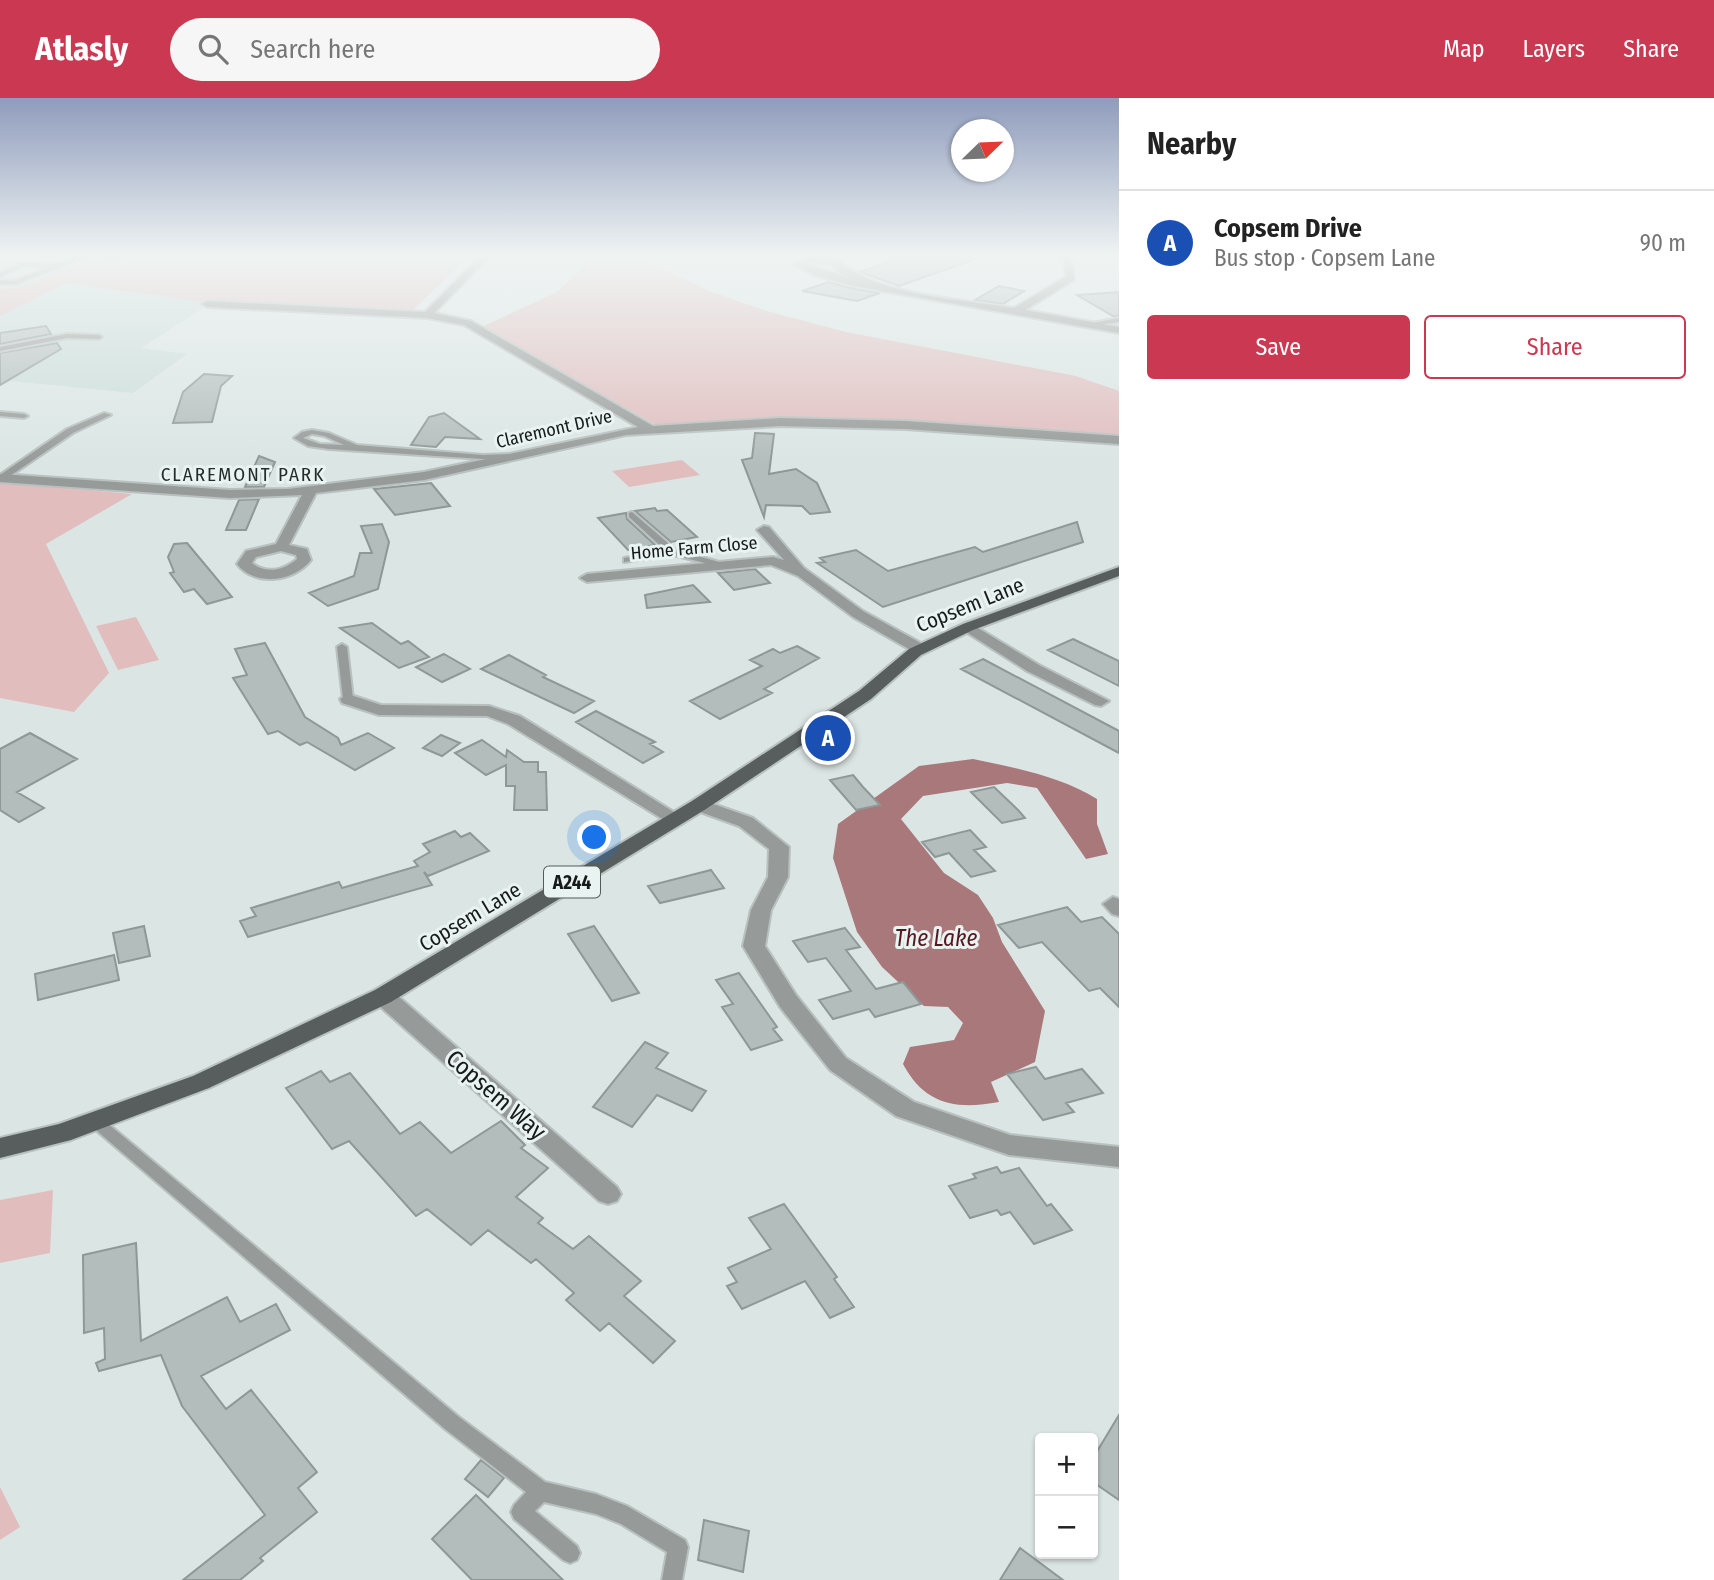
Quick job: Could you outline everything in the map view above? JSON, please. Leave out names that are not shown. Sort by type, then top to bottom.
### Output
[{"type":"main road","name":"Copsem Lane","points":[[0,1148],[95,1121],[201,1082],[383,996],[699,805],[865,695],[920,649],[968,627],[1119,571]]},
{"type":"street","points":[[472,326],[649,428]]},
{"type":"street","points":[[1100,326],[1119,330]]},
{"type":"street","name":"Claremont Drive","points":[[1,478],[230,494],[311,491],[424,476],[601,434],[649,428],[768,422],[849,422],[1119,440]]},
{"type":"street","points":[[281,547],[311,491]]},
{"type":"street","name":"Home Farm Close","points":[[764,530],[803,573],[858,614],[920,649]]},
{"type":"street","name":"Home Farm Close","points":[[587,578],[773,561],[803,573]]},
{"type":"street","points":[[968,627],[1033,668],[1101,701]]},
{"type":"street","points":[[348,699],[379,710],[489,711],[514,720],[676,819]]},
{"type":"street","points":[[699,805],[747,822],[779,847],[778,877],[761,910],[754,946],[788,1001],[838,1064],[905,1109],[1009,1145],[1119,1157]]},
{"type":"street","name":"Copsem Way","points":[[383,996],[608,1194]]},
{"type":"lane","points":[[0,349],[67,336],[99,337]]},
{"type":"lane","points":[[0,414],[24,416]]},
{"type":"lane","points":[[1,478],[70,431],[107,415]]},
{"type":"lane","points":[[70,431],[72,419]]},
{"type":"lane","points":[[354,447],[321,432],[304,433],[299,438],[306,443],[354,447],[483,457],[511,456]]},
{"type":"lane","points":[[632,515],[673,552]]},
{"type":"lane","points":[[626,560],[673,552],[725,565]]},
{"type":"lane","points":[[342,647],[348,699]]},
{"type":"lane","points":[[95,1121],[452,1423],[540,1491],[627,1516],[678,1547],[672,1580]]},
{"type":"lane","points":[[540,1491],[521,1512],[570,1553]]},
{"type":"shaded area","points":[[0,326],[175,326],[141,348],[187,354],[133,393],[11,381],[0,386]]},
{"type":"shaded area","points":[[824,326],[1076,376],[1119,391],[1119,437],[782,418],[656,425],[482,327]]},
{"type":"shaded area","points":[[682,460],[700,475],[629,487],[612,471]]},
{"type":"shaded area","points":[[0,482],[132,494],[46,544],[109,673],[74,712],[0,698]]},
{"type":"shaded area","points":[[136,617],[159,660],[118,670],[96,626]]},
{"type":"shaded area","points":[[53,1190],[50,1253],[0,1263],[0,1200]]},
{"type":"shaded area","points":[[0,1487],[20,1527],[0,1540]]},
{"type":"water","name":"The Lake","points":[[973,759],[1053,779],[1097,799],[1097,824],[1108,854],[1086,859],[1037,788],[1007,783],[923,796],[901,819],[944,873],[978,895],[993,918],[1002,942],[1045,1011],[1035,1062],[991,1082],[999,1102],[969,1105],[943,1101],[932,1096],[921,1088],[903,1064],[910,1047],[954,1040],[963,1023],[948,1007],[924,1006],[882,967],[857,932],[833,858],[838,824],[919,766]]},
{"type":"building","points":[[46,326],[51,334],[0,344],[0,333]]},
{"type":"building","points":[[57,343],[61,349],[0,385],[0,353]]},
{"type":"building","points":[[204,374],[232,376],[221,386],[212,422],[173,423],[183,392]]},
{"type":"building","points":[[444,413],[480,439],[445,437],[436,447],[411,445],[429,417]]},
{"type":"building","points":[[755,433],[774,434],[769,474],[796,469],[817,483],[830,512],[810,514],[802,506],[766,505],[764,517],[742,460],[752,458]]},
{"type":"building","points":[[259,456],[275,462],[264,487],[245,487]]},
{"type":"building","points":[[431,483],[450,506],[395,515],[374,489]]},
{"type":"building","points":[[259,499],[246,530],[226,530],[239,500]]},
{"type":"building","points":[[655,508],[657,511],[667,510],[697,537],[671,542],[635,511]]},
{"type":"building","points":[[626,513],[627,519],[655,545],[628,550],[598,518]]},
{"type":"building","points":[[1077,522],[1083,542],[883,607],[817,563],[825,562],[820,558],[856,550],[888,571],[975,547],[983,552]]},
{"type":"building","points":[[382,524],[389,542],[378,589],[328,606],[309,593],[354,576],[360,553],[372,553],[361,526]]},
{"type":"building","points":[[187,543],[232,597],[207,604],[194,589],[184,592],[170,573],[174,572],[168,557],[174,544]]},
{"type":"building","points":[[755,569],[770,583],[734,590],[718,573]]},
{"type":"building","points":[[693,585],[710,602],[647,608],[645,595]]},
{"type":"building","points":[[372,623],[401,644],[408,641],[429,657],[399,668],[340,628]]},
{"type":"building","points":[[1073,639],[1119,661],[1119,686],[1048,650]]},
{"type":"building","points":[[265,643],[305,717],[338,738],[341,745],[368,733],[394,748],[355,770],[307,742],[300,745],[278,731],[268,734],[233,678],[247,675],[235,649]]},
{"type":"building","points":[[797,646],[819,658],[764,689],[772,693],[720,719],[690,701],[762,666],[750,660],[773,649],[780,653]]},
{"type":"building","points":[[444,654],[470,669],[442,682],[416,667]]},
{"type":"building","points":[[509,655],[546,675],[543,677],[594,701],[574,713],[481,669]]},
{"type":"building","points":[[983,659],[1119,731],[1119,753],[961,669]]},
{"type":"building","points":[[596,711],[655,742],[650,744],[663,752],[643,763],[576,722]]},
{"type":"building","points":[[30,733],[77,759],[17,792],[44,808],[19,822],[0,810],[0,749]]},
{"type":"building","points":[[441,735],[460,743],[442,756],[423,748]]},
{"type":"building","points":[[482,740],[506,757],[507,750],[524,762],[538,762],[538,772],[546,772],[547,810],[514,810],[515,786],[506,786],[506,765],[486,775],[455,753]]},
{"type":"building","points":[[853,775],[880,805],[856,810],[830,780]]},
{"type":"building","points":[[994,787],[1025,818],[1002,823],[971,792]]},
{"type":"building","points":[[970,830],[986,847],[974,850],[995,871],[971,877],[949,853],[935,857],[922,842]]},
{"type":"building","points":[[455,831],[461,837],[470,833],[489,851],[428,876],[424,872],[432,885],[248,937],[240,921],[256,916],[251,908],[339,882],[342,888],[418,866],[414,861],[430,852],[423,844]]},
{"type":"building","points":[[711,870],[724,888],[660,903],[648,886]]},
{"type":"building","points":[[1067,907],[1081,922],[1102,917],[1119,934],[1119,1007],[1100,988],[1089,991],[1042,942],[1019,948],[998,925]]},
{"type":"building","points":[[144,926],[150,956],[119,963],[113,933]]},
{"type":"building","points":[[594,926],[639,993],[612,1001],[568,934]]},
{"type":"building","points":[[845,928],[860,947],[846,950],[876,989],[903,982],[921,1004],[875,1017],[869,1009],[833,1019],[819,1000],[851,991],[826,958],[808,962],[793,941]]},
{"type":"building","points":[[114,955],[119,980],[38,1000],[35,974]]},
{"type":"building","points":[[739,973],[777,1027],[773,1029],[782,1040],[751,1050],[722,1007],[733,1004],[716,980]]},
{"type":"building","points":[[645,1042],[668,1053],[656,1068],[706,1091],[692,1111],[657,1095],[632,1127],[593,1107]]},
{"type":"building","points":[[1036,1067],[1045,1079],[1082,1069],[1103,1093],[1066,1103],[1074,1112],[1043,1120],[1007,1074]]},
{"type":"building","points":[[321,1071],[330,1082],[350,1073],[400,1134],[420,1122],[451,1153],[501,1121],[525,1145],[521,1148],[548,1168],[516,1197],[543,1218],[538,1223],[573,1249],[589,1236],[641,1281],[624,1296],[675,1341],[653,1363],[609,1323],[600,1331],[566,1300],[574,1293],[536,1259],[531,1263],[488,1230],[471,1245],[427,1209],[416,1216],[349,1141],[332,1149],[286,1088]]},
{"type":"building","points":[[997,1167],[1001,1173],[1019,1168],[1047,1206],[1051,1204],[1072,1230],[1034,1244],[1010,1212],[1001,1215],[997,1210],[970,1218],[949,1186],[976,1178],[973,1174]]},
{"type":"building","points":[[784,1204],[837,1277],[834,1279],[854,1307],[830,1318],[805,1281],[742,1309],[727,1286],[737,1282],[728,1268],[771,1249],[749,1218]]},
{"type":"building","points":[[136,1243],[141,1341],[227,1297],[240,1322],[276,1304],[290,1330],[201,1376],[226,1409],[251,1390],[317,1472],[298,1488],[317,1512],[260,1558],[263,1561],[240,1580],[183,1580],[265,1515],[182,1406],[161,1355],[99,1371],[96,1363],[105,1359],[104,1328],[84,1333],[83,1255]]},
{"type":"building","points":[[1119,1415],[1119,1500],[1098,1485],[1098,1450]]},
{"type":"building","points":[[481,1460],[504,1478],[488,1497],[465,1479]]},
{"type":"building","points":[[476,1495],[563,1580],[472,1580],[432,1539]]},
{"type":"building","points":[[704,1520],[749,1531],[743,1572],[698,1560]]},
{"type":"building","points":[[1020,1548],[1063,1580],[1000,1580]]},
{"type":"place","name":"Copsem Drive","points":[[828,738]]},
{"type":"district","name":"CLAREMONT PARK","points":[[243,474]]}]
